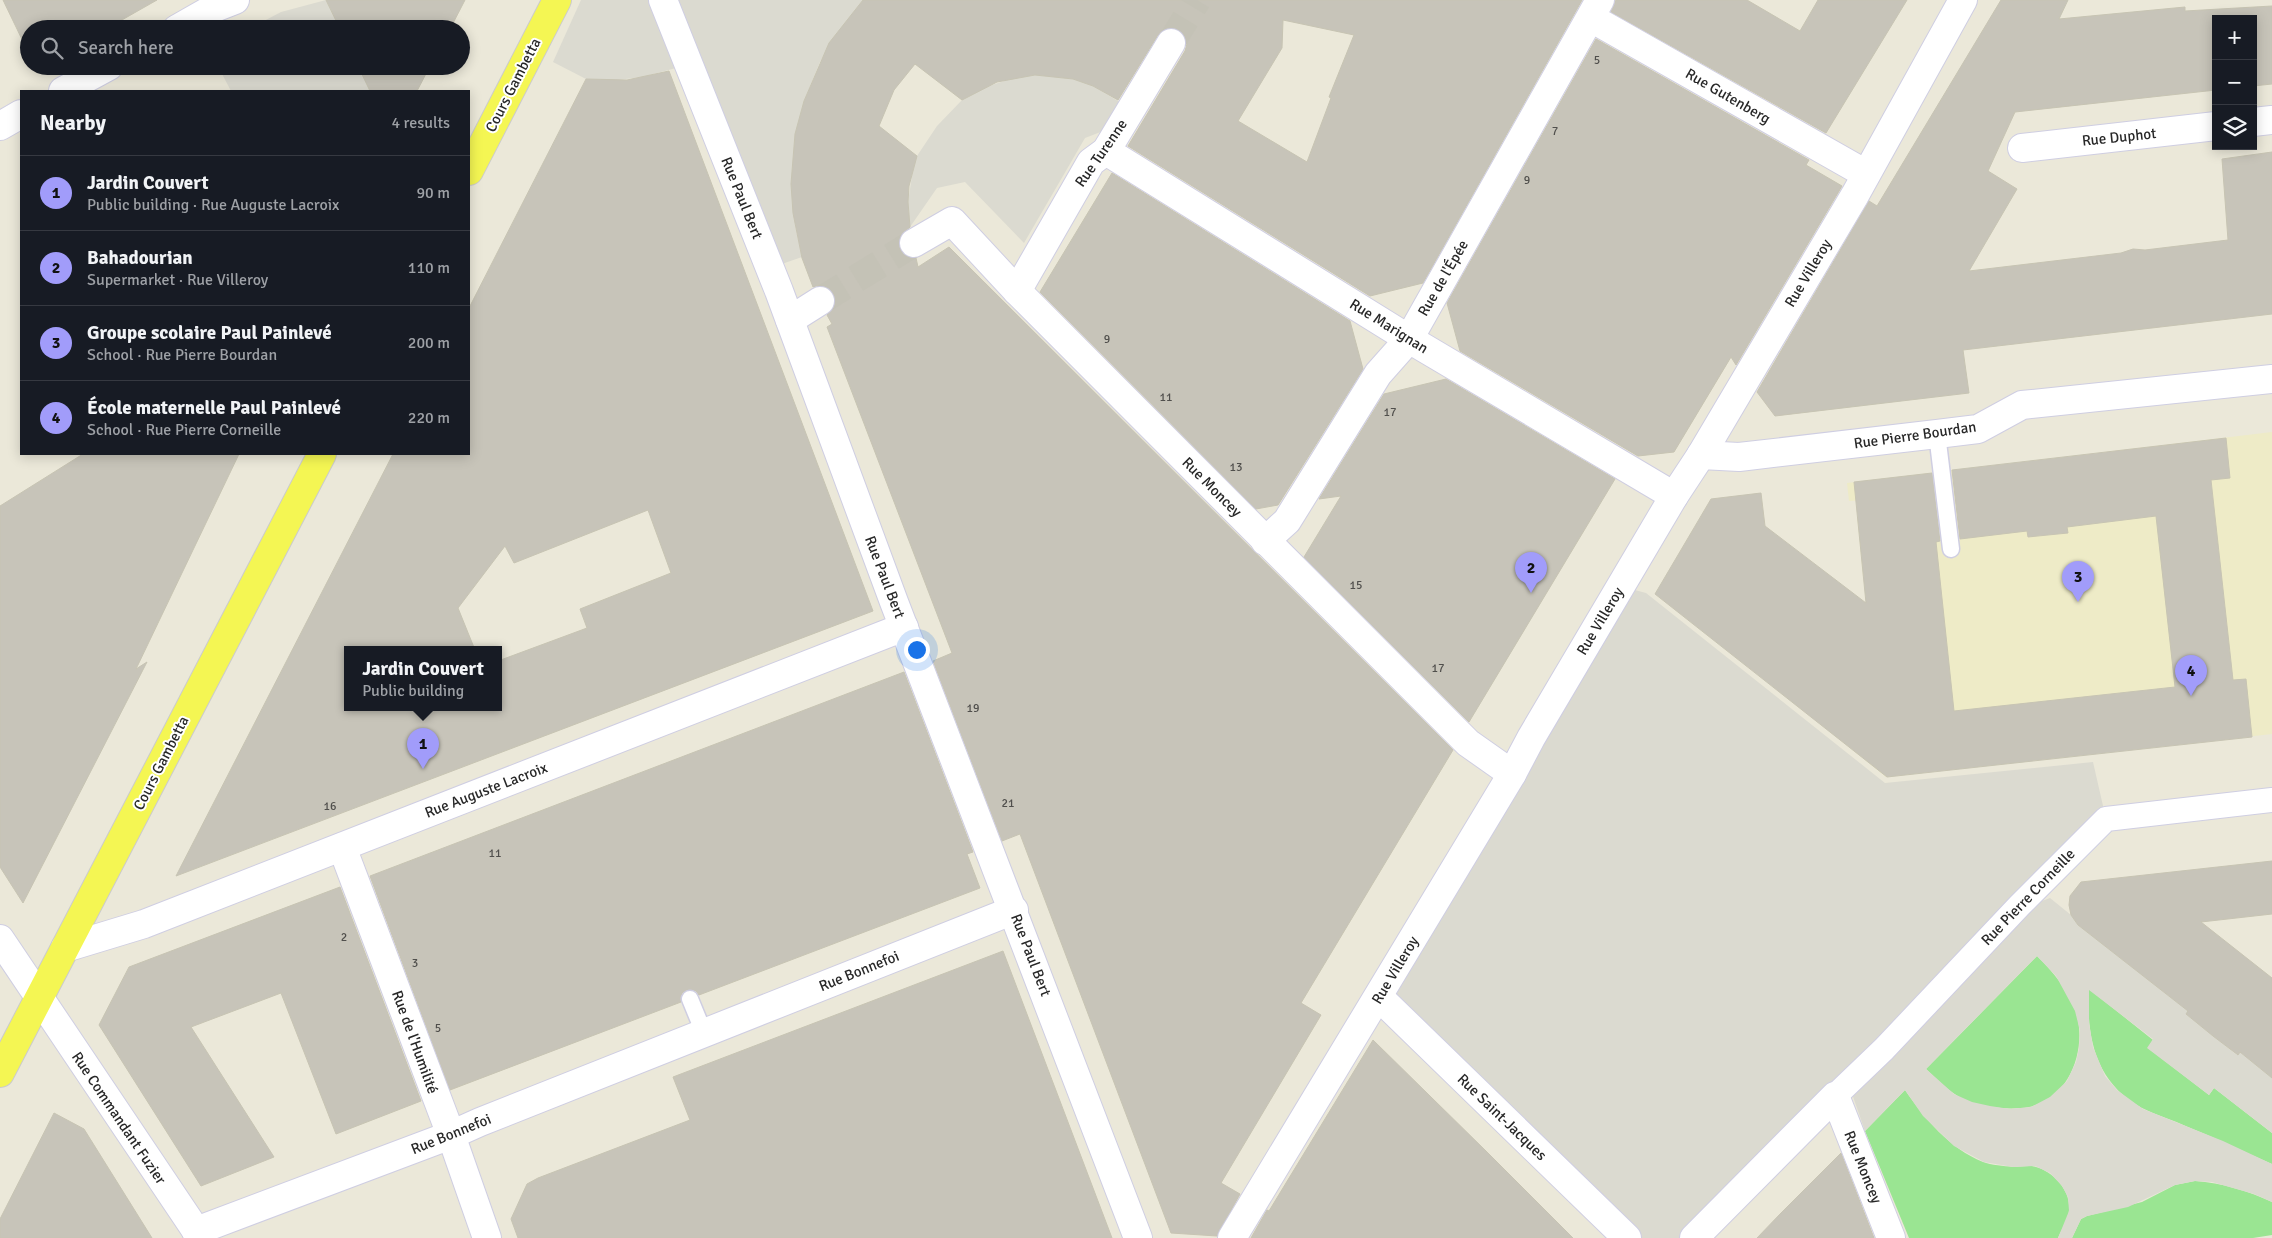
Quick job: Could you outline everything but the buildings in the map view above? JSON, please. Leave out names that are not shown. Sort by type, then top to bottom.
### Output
[{"type":"main road","name":"Cours Gambetta","points":[[470,169],[557,0]]},
{"type":"main road","name":"Cours Gambetta","points":[[0,1073],[321,455]]},
{"type":"street","points":[[194,20],[235,0]]},
{"type":"street","name":"Rue Paul Bert","points":[[663,0],[790,320],[904,627],[1014,910],[1138,1238]]},
{"type":"street","name":"Rue Villeroy","points":[[1232,1238],[1512,774],[1531,738],[1674,496],[1701,455],[1866,174],[1963,0]]},
{"type":"street","name":"Rue Gutenberg","points":[[1596,9],[1866,174]]},
{"type":"street","name":"Rue de l'Épée","points":[[1265,541],[1287,521],[1378,374],[1409,339],[1596,9]]},
{"type":"street","name":"Rue Turenne","points":[[1017,291],[1091,162],[1106,151],[1120,120],[1171,43]]},
{"type":"street","points":[[65,90],[92,75]]},
{"type":"street","points":[[0,126],[20,115]]},
{"type":"street","points":[[2257,122],[2272,120]]},
{"type":"street","name":"Rue Duphot","points":[[2022,148],[2212,126]]},
{"type":"street","name":"Rue Marignan","points":[[1106,151],[1409,339],[1674,496]]},
{"type":"street","name":"Rue Moncey","points":[[914,243],[952,221],[1017,291],[1468,743],[1512,774]]},
{"type":"street","points":[[790,320],[820,301]]},
{"type":"street","name":"Rue Pierre Bourdan","points":[[1701,455],[1738,457],[1937,434],[1978,428],[2022,405],[2272,379]]},
{"type":"street","name":"Rue Auguste Lacroix","points":[[66,948],[144,924],[904,627]]},
{"type":"street","name":"Rue Pierre Corneille","points":[[1835,1096],[1884,1049],[2019,906],[2106,819],[2272,800]]},
{"type":"street","name":"Rue de l'Humilité","points":[[342,847],[487,1238]]},
{"type":"street","name":"Rue Bonnefoi","points":[[198,1234],[1014,910]]},
{"type":"street","name":"Rue Commandant Fuzier","points":[[0,939],[198,1234]]},
{"type":"street","name":"Rue Saint-Jacques","points":[[1380,994],[1380,998],[1627,1238]]},
{"type":"street","points":[[1694,1238],[1835,1096]]},
{"type":"street","name":"Rue Moncey","points":[[1835,1096],[1891,1238]]},
{"type":"lane","points":[[1937,434],[1951,548]]},
{"type":"lane","points":[[690,999],[704,1033]]},
{"type":"shaded area","points":[[326,0],[336,20],[266,20],[281,12]]},
{"type":"shaded area","points":[[581,0],[655,0],[676,68],[642,77],[609,81],[586,79],[553,62]]},
{"type":"shaded area","points":[[678,0],[863,0],[830,44],[820,62],[804,101],[795,134],[791,185],[796,230],[802,257],[776,266]]},
{"type":"shaded area","points":[[223,75],[362,75],[370,90],[230,90]]},
{"type":"shaded area","points":[[1035,75],[1073,79],[1093,86],[1123,104],[1111,128],[1085,138],[1024,243],[965,182],[937,188],[910,227],[908,202],[913,169],[917,156],[937,126],[962,100],[980,89],[1013,78]]},
{"type":"shaded area","points":[[2272,432],[2272,734],[1886,777],[1829,731],[1869,681],[1881,574],[1863,576],[1857,515],[1875,513],[1865,500],[1849,501],[1847,483]]},
{"type":"shaded area","points":[[1627,588],[1646,593],[1885,783],[2093,762],[2106,819],[2031,905],[2050,898],[2071,915],[2079,926],[2188,1011],[2186,1014],[2237,1055],[2240,1052],[2272,1078],[2272,1133],[2214,1088],[2209,1095],[2147,1048],[2153,1039],[2089,990],[2089,1023],[2093,1047],[2105,1076],[2117,1090],[2143,1109],[2223,1141],[2272,1164],[2272,1202],[2254,1194],[2212,1182],[2195,1181],[2175,1185],[2128,1207],[2087,1216],[2081,1219],[2072,1238],[2058,1238],[2069,1211],[2068,1197],[2062,1186],[2050,1173],[2035,1166],[2013,1167],[1984,1162],[1954,1146],[1923,1116],[1905,1090],[1865,1131],[1849,1085],[1694,1238],[1633,1238],[1380,994]],"holes":[[[2037,956],[2056,976],[2075,1011],[2080,1031],[2076,1062],[2067,1081],[2050,1097],[2031,1107],[2010,1109],[1972,1102],[1954,1094],[1926,1069]]]},
{"type":"green space","points":[[2037,956],[2060,981],[2076,1012],[2079,1026],[2079,1041],[2077,1056],[2072,1070],[2056,1093],[2044,1102],[2029,1107],[2008,1108],[1979,1105],[1959,1097],[1926,1069]]},
{"type":"green space","points":[[2089,989],[2153,1040],[2148,1048],[2209,1095],[2214,1088],[2272,1133],[2272,1164],[2147,1111],[2126,1098],[2104,1072],[2097,1057],[2092,1042],[2090,1025]]},
{"type":"green space","points":[[1905,1090],[1939,1132],[1959,1149],[1983,1162],[2013,1167],[2036,1167],[2055,1178],[2064,1189],[2069,1203],[2068,1217],[2058,1238],[1909,1238],[1865,1131]]},
{"type":"green space","points":[[2195,1181],[2235,1188],[2272,1202],[2272,1235],[2253,1238],[2072,1238],[2081,1219],[2087,1216],[2142,1202],[2175,1185]]},
{"type":"tunnel","points":[[1171,43],[1197,0]]},
{"type":"tunnel","points":[[820,301],[914,243]]},
{"type":"place","name":"Bahadourian","points":[[1531,593]]},
{"type":"place","name":"Groupe scolaire Paul Painlevé","points":[[2078,602]]},
{"type":"place","name":"École maternelle Paul Painlevé","points":[[2191,696]]},
{"type":"place","name":"Jardin Couvert","points":[[423,769]]}]
